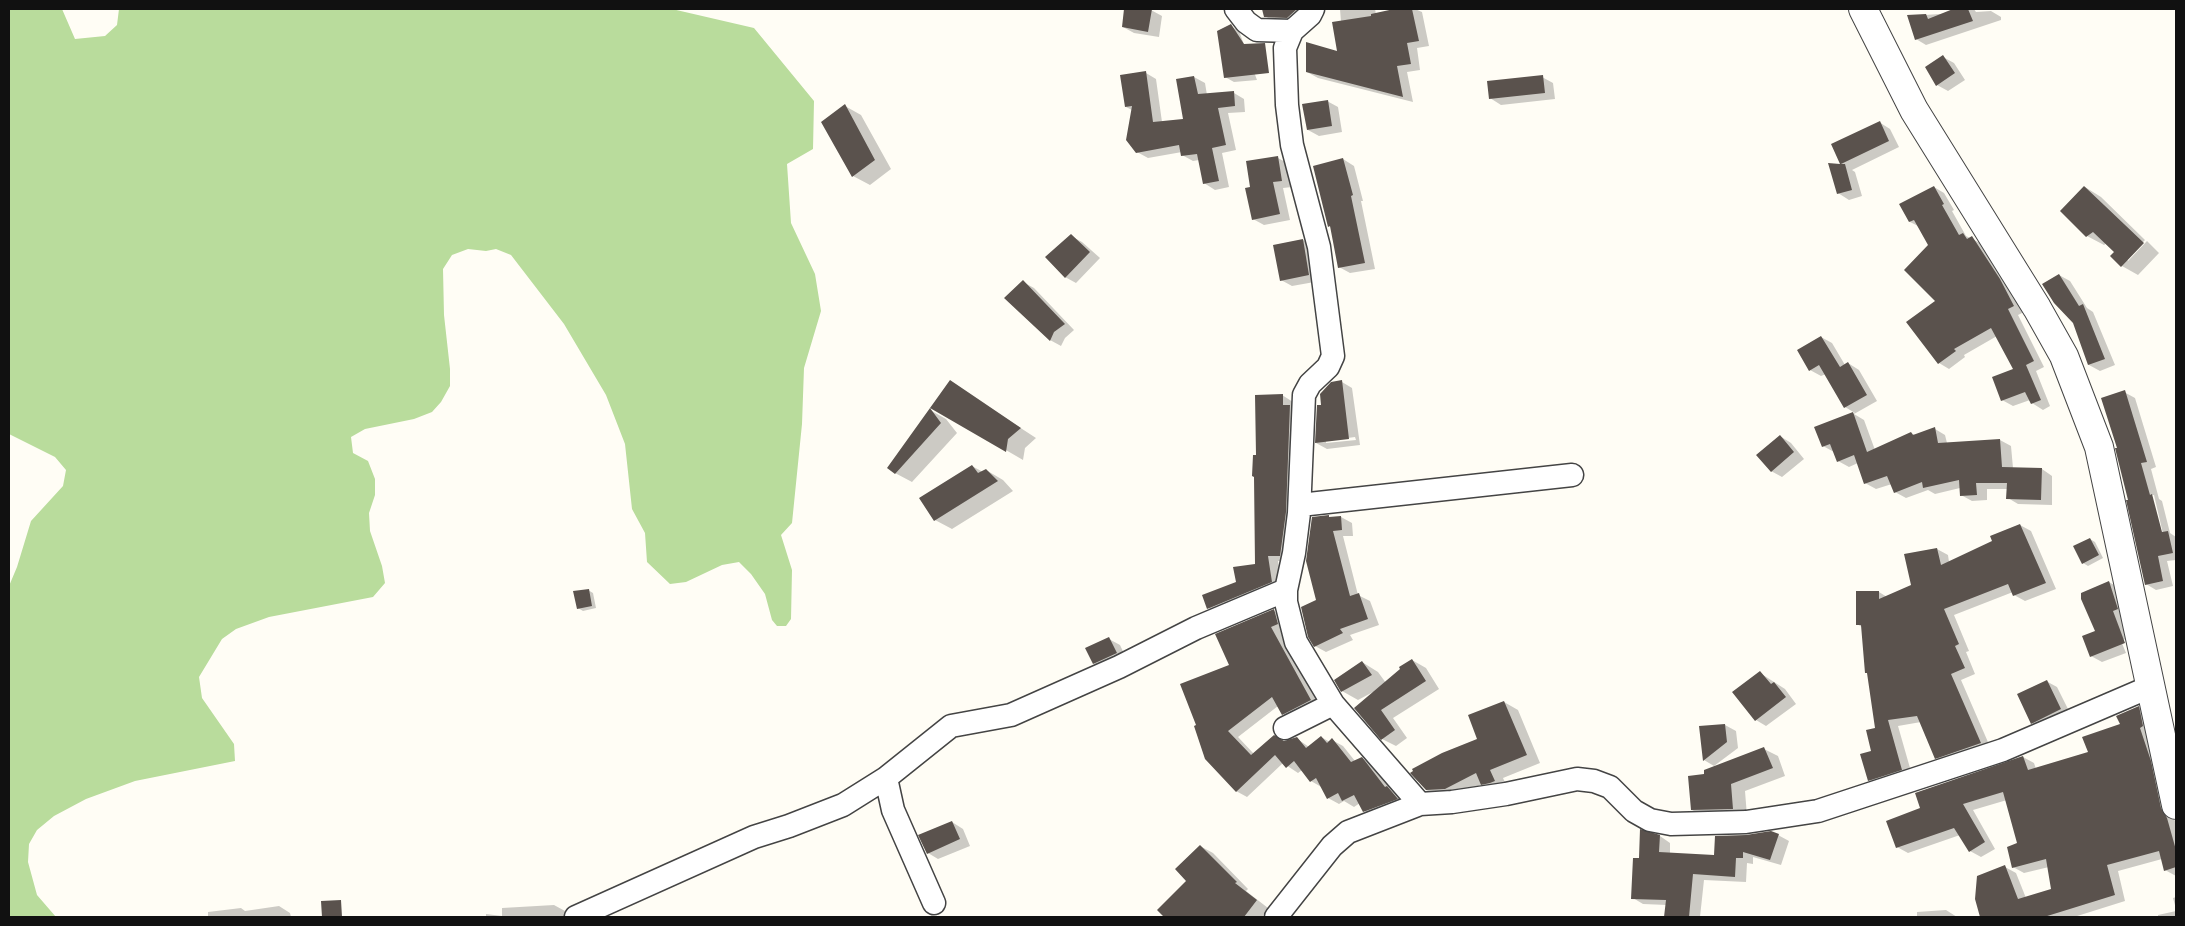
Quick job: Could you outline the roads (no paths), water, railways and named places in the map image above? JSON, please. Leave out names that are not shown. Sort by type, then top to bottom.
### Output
[{"type":"street","points":[[1236,9],[1246,22],[1257,30],[1292,31]]},
{"type":"street","points":[[1313,9],[1310,15],[1292,31],[1285,48],[1287,105],[1292,144],[1318,247],[1333,356],[1328,367],[1310,384],[1304,395],[1300,505],[1294,553],[1286,590],[1288,615],[1296,642],[1333,704],[1420,804]]},
{"type":"street","points":[[1863,9],[1914,110],[2037,308],[2064,356],[2098,447],[2152,686],[2176,805]]},
{"type":"street","points":[[1300,505],[1572,475]]},
{"type":"street","points":[[576,917],[754,837],[790,826],[843,805],[886,778],[951,726],[1011,715],[1119,667],[1196,628],[1286,590]]},
{"type":"street","points":[[1276,917],[1332,846],[1348,832],[1420,804],[1452,802],[1506,794],[1577,779],[1594,781],[1610,787],[1634,811],[1650,820],[1671,824],[1746,822],[1811,811],[2003,750],[2152,686]]},
{"type":"street","points":[[1285,728],[1333,704]]},
{"type":"street","points":[[886,778],[893,810],[934,902]]}]
